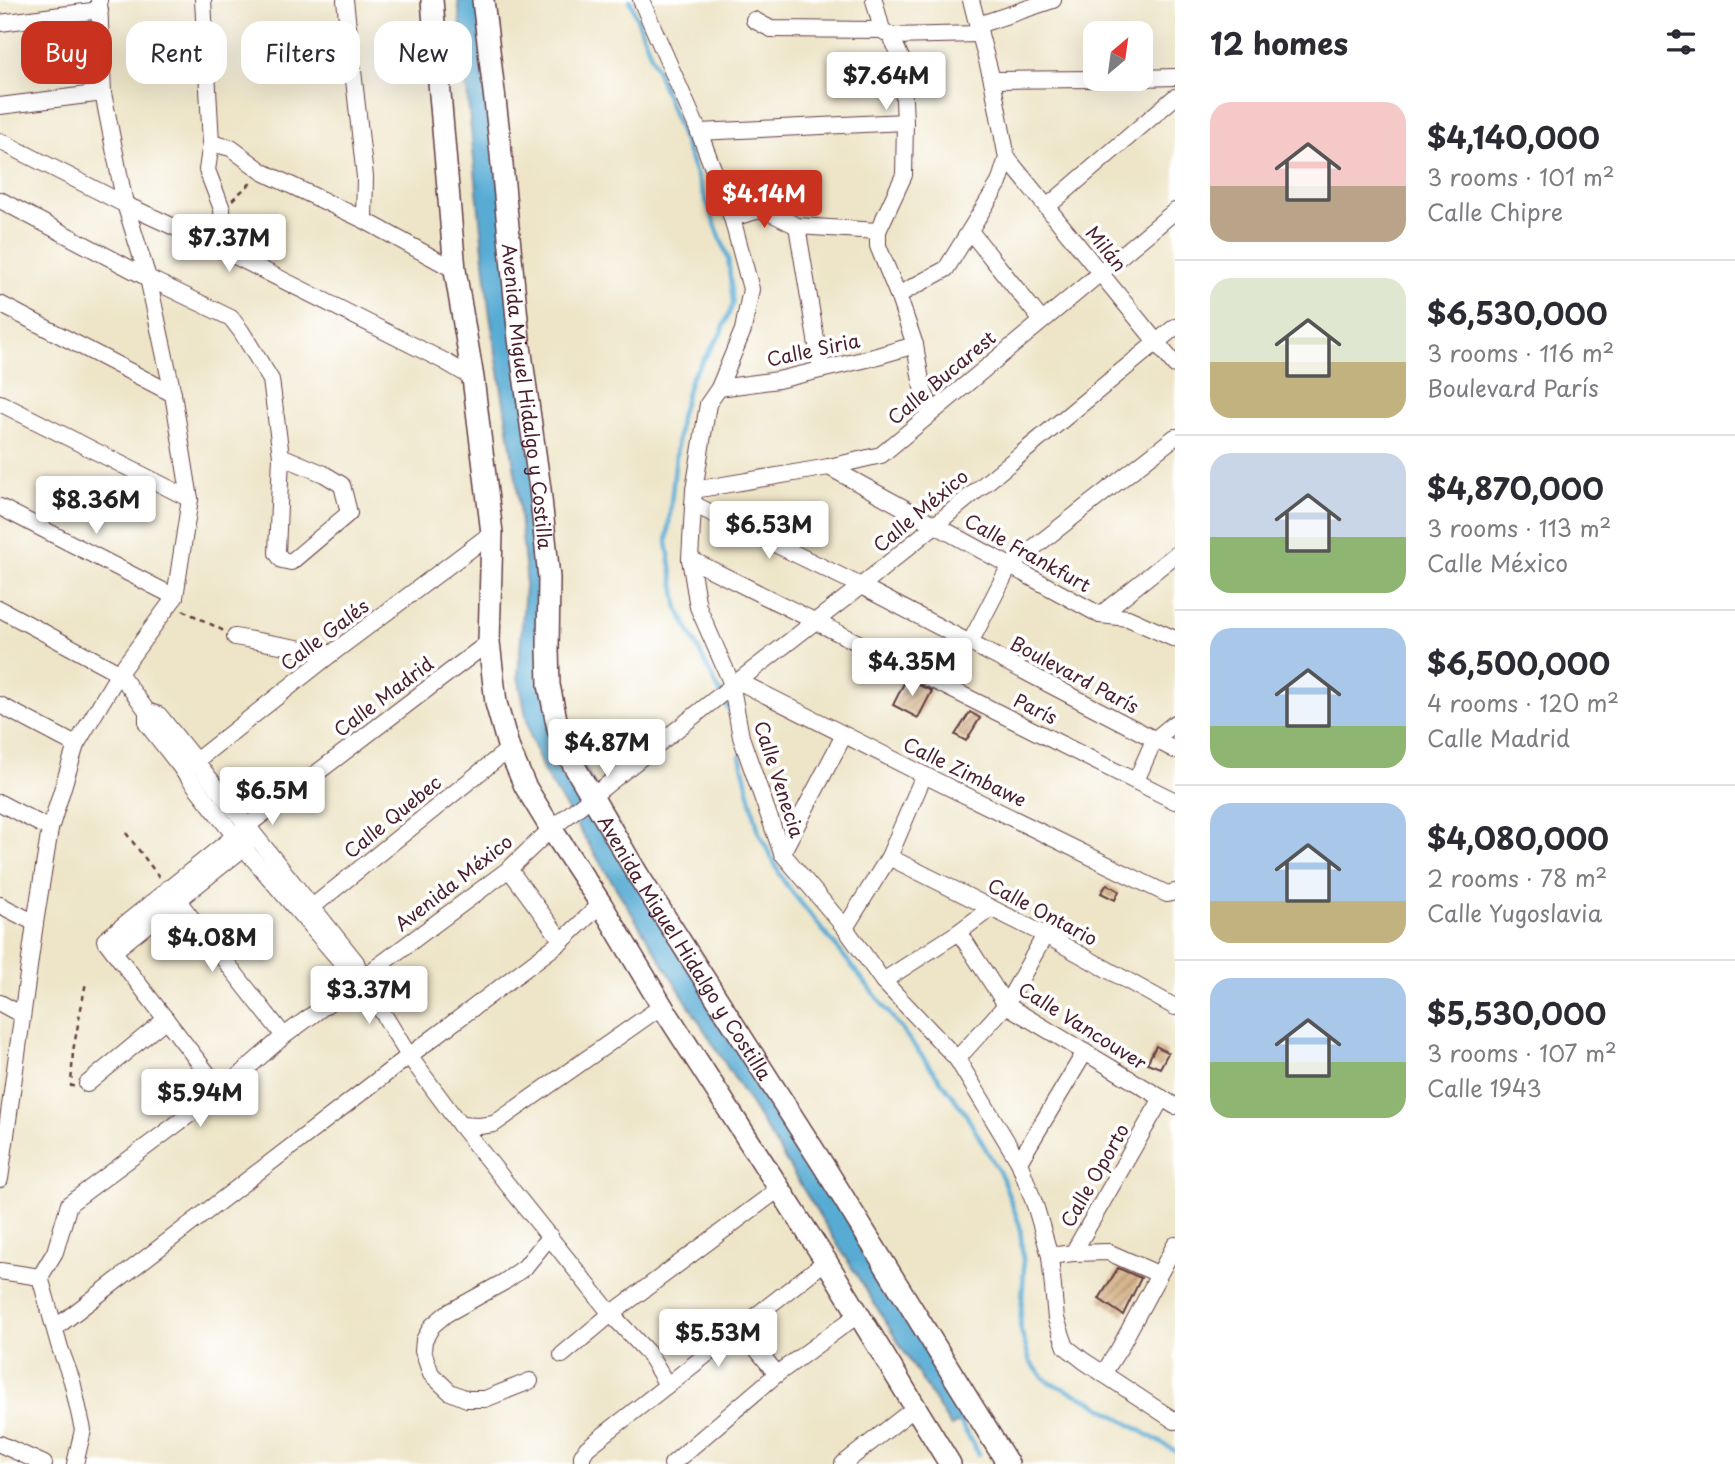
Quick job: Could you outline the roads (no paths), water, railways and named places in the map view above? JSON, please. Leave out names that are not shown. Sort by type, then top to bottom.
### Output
[{"type":"main road","points":[[432,0],[455,270],[473,378],[492,533],[489,642],[496,703],[509,749],[525,786],[554,827],[662,1006],[826,1261],[950,1464]]},
{"type":"main road","name":"Avenida Miguel Hidalgo y Costilla","points":[[483,0],[519,339],[548,565],[549,685],[558,729],[591,797],[638,875],[817,1156],[1008,1464]]},
{"type":"street","points":[[203,0],[211,143],[207,170],[222,209],[223,228],[213,245]]},
{"type":"street","points":[[345,0],[365,177],[364,220]]},
{"type":"street","name":"Calle Venecia","points":[[641,0],[699,132],[732,218],[751,289],[743,330],[719,388],[708,404],[693,497],[691,559],[698,607],[733,685],[741,737],[782,853],[845,928],[883,981],[957,1059],[1019,1162],[1051,1256],[1056,1320],[1066,1347],[1102,1374],[1175,1421]]},
{"type":"street","points":[[874,0],[887,33],[902,60],[905,122],[904,175],[878,230],[878,246],[915,345],[922,387],[932,411]]},
{"type":"street","points":[[898,295],[946,269],[999,183],[1007,158],[992,80],[971,0]]},
{"type":"street","points":[[754,20],[771,29],[887,33],[979,29],[1054,0]]},
{"type":"street","points":[[0,23],[100,5],[103,93],[125,204],[148,278],[173,394],[190,499],[173,600],[119,673],[76,745],[50,829],[0,1179]]},
{"type":"street","points":[[1153,78],[1175,77]]},
{"type":"street","points":[[992,80],[1083,79]]},
{"type":"street","points":[[0,106],[103,93]]},
{"type":"street","points":[[1047,207],[1175,97]]},
{"type":"street","points":[[699,132],[905,122]]},
{"type":"street","points":[[0,141],[213,245],[473,378]]},
{"type":"street","points":[[211,143],[231,148],[263,172],[364,220],[455,270]]},
{"type":"street","name":"Milán","points":[[1007,158],[1175,365]]},
{"type":"street","points":[[0,200],[148,278],[231,318],[271,380],[281,456],[277,553],[282,561],[291,562],[349,513],[342,485],[324,474],[281,456]]},
{"type":"street","points":[[732,218],[763,209],[797,226],[878,230]]},
{"type":"street","name":"Calle Bucarest","points":[[693,497],[881,455],[1175,211]]},
{"type":"street","points":[[797,226],[821,369]]},
{"type":"street","points":[[970,231],[1042,321]]},
{"type":"street","points":[[0,304],[173,394]]},
{"type":"street","name":"Calle México","points":[[554,827],[861,586],[1175,327]]},
{"type":"street","name":"Calle Siria","points":[[719,388],[778,380],[915,345]]},
{"type":"street","points":[[0,403],[190,499]]},
{"type":"street","points":[[970,643],[1009,566],[1175,437]]},
{"type":"street","name":"Calle Frankfurt","points":[[829,467],[1100,615],[1128,618],[1175,639]]},
{"type":"street","name":"Boulevard París","points":[[693,497],[1175,750]]},
{"type":"street","points":[[0,507],[173,600]]},
{"type":"street","name":"Calle Galés","points":[[183,771],[331,654],[492,533]]},
{"type":"street","points":[[1100,615],[1175,555]]},
{"type":"street","name":"París","points":[[691,559],[1172,799]]},
{"type":"street","points":[[0,609],[119,673],[147,711],[159,715],[197,760],[245,836]]},
{"type":"street","points":[[236,637],[331,654]]},
{"type":"street","name":"Calle Madrid","points":[[166,1019],[109,946],[489,642]]},
{"type":"street","name":"Calle Zimbawe","points":[[733,685],[844,735],[1167,894],[1175,892]]},
{"type":"street","points":[[0,705],[76,745]]},
{"type":"street","points":[[147,711],[146,724],[183,771],[245,836],[306,911],[356,962],[361,977],[409,1056],[460,1125],[611,1314],[648,1353],[667,1385]]},
{"type":"street","points":[[1136,781],[1154,740],[1175,723]]},
{"type":"street","points":[[782,853],[844,735]]},
{"type":"street","name":"Calle Quebec","points":[[306,911],[509,749]]},
{"type":"street","points":[[845,928],[889,857],[924,775]]},
{"type":"street","points":[[1172,799],[1175,814]]},
{"type":"street","points":[[0,803],[50,829]]},
{"type":"street","name":"Avenida México","points":[[40,1277],[55,1252],[69,1204],[220,1091],[284,1036],[361,977],[509,869],[554,827]]},
{"type":"street","name":"Calle Ontario","points":[[889,857],[1045,935],[1175,1007]]},
{"type":"street","points":[[509,869],[562,941]]},
{"type":"street","points":[[173,894],[284,1036]]},
{"type":"street","points":[[55,1328],[562,941],[601,904]]},
{"type":"street","points":[[0,905],[35,923]]},
{"type":"street","points":[[883,981],[991,908]]},
{"type":"street","name":"Calle Vancouver","points":[[959,932],[1006,1005],[1168,1102]]},
{"type":"street","points":[[957,1059],[1006,1005],[1045,935]]},
{"type":"street","points":[[0,1003],[22,1015]]},
{"type":"street","points":[[460,1125],[494,1124],[662,1006]]},
{"type":"street","points":[[87,1084],[166,1019],[220,1091]]},
{"type":"street","points":[[1019,1162],[1085,1052]]},
{"type":"street","name":"Calle Oporto","points":[[1051,1256],[1073,1253],[1168,1102]]},
{"type":"street","points":[[562,1355],[611,1314],[779,1189]]},
{"type":"street","points":[[530,1381],[485,1399],[467,1399],[450,1392],[430,1374],[423,1351],[424,1340],[432,1326],[446,1314],[504,1282],[525,1267],[550,1236]]},
{"type":"street","points":[[1102,1374],[1130,1330],[1175,1245]]},
{"type":"street","points":[[1073,1253],[1108,1252],[1158,1274]]},
{"type":"street","points":[[582,1464],[582,1456],[587,1448],[826,1261]]},
{"type":"street","points":[[0,1271],[40,1277],[72,1381],[83,1430],[75,1464]]},
{"type":"street","points":[[672,1464],[777,1374],[859,1314]]},
{"type":"street","points":[[740,1329],[777,1374]]},
{"type":"street","points":[[843,1464],[916,1407]]},
{"type":"street","points":[[0,1444],[44,1464]]},
{"type":"water","points":[[458,0],[479,0],[537,497],[547,704],[967,1417],[951,1427],[544,772],[530,735],[518,676],[526,574],[516,478],[489,309],[466,84],[472,84],[472,21],[460,21]]},
{"type":"waterway","points":[[630,0],[728,258],[733,304],[720,335],[691,378],[680,417],[667,542],[678,609],[729,710]]},
{"type":"waterway","points":[[740,756],[759,833],[784,882],[964,1111],[1002,1177],[1020,1226],[1024,1271],[1020,1327],[1030,1362],[1047,1381],[1091,1401],[1175,1451]]},
{"type":"waterway","points":[[958,1419],[979,1454]]}]
